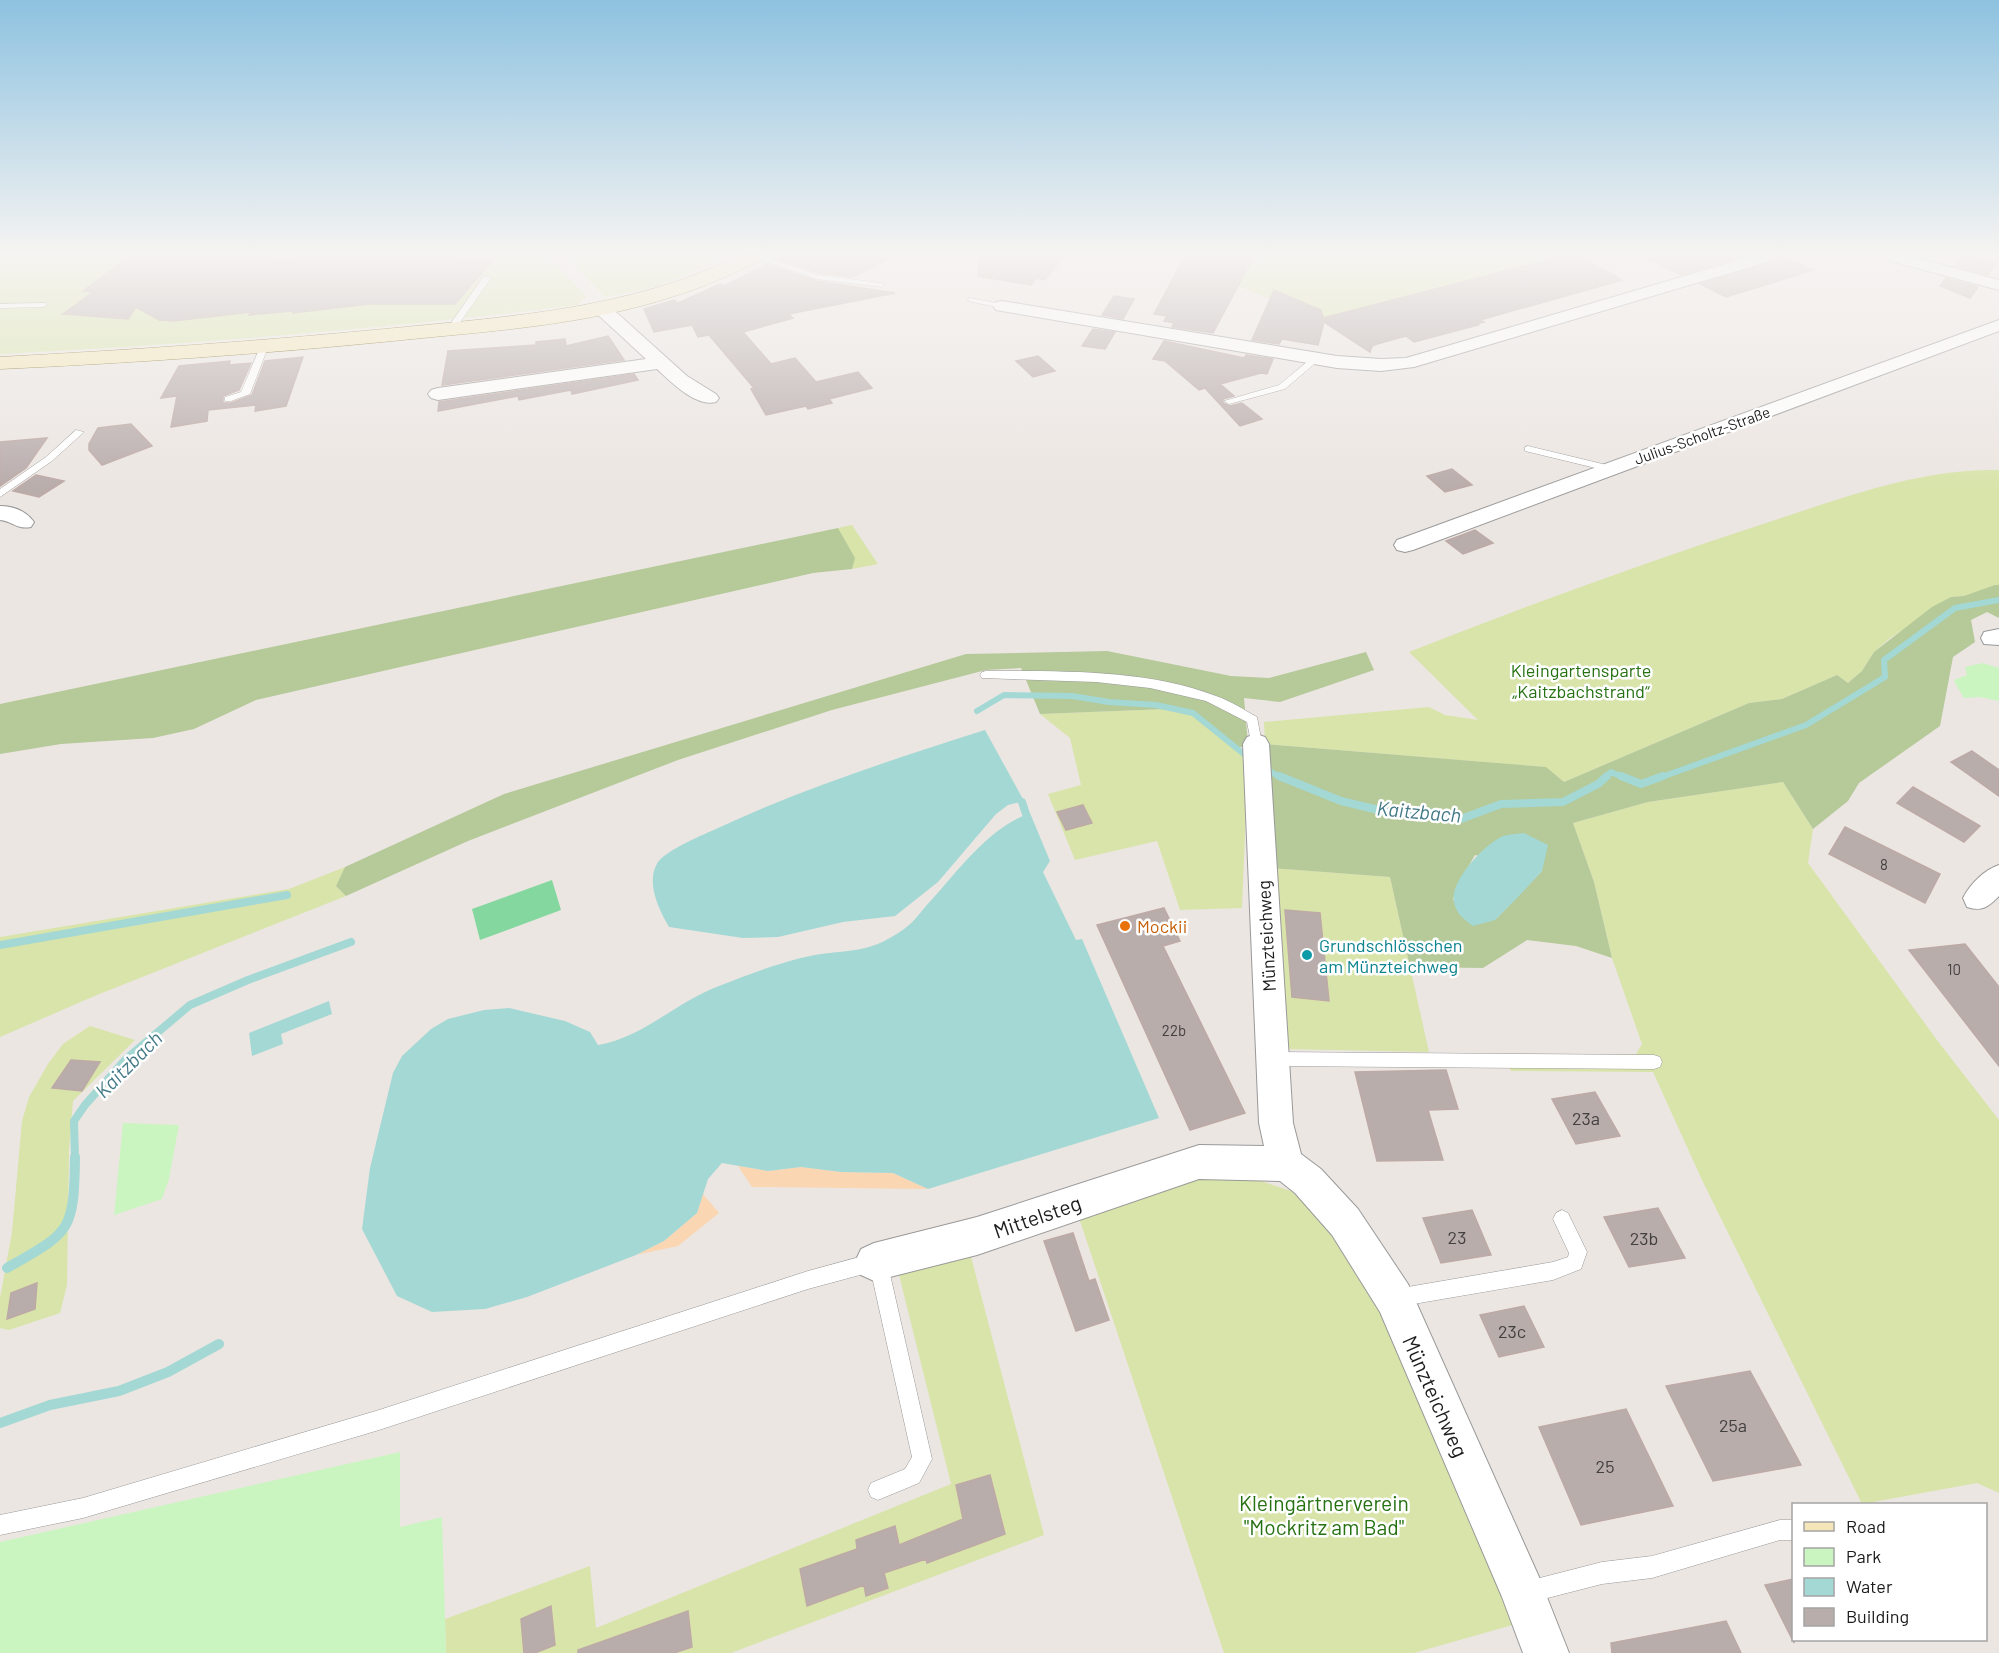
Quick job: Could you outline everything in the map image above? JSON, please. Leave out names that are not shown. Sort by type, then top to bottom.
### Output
[{"type":"street","points":[[0,363],[264,347],[409,333]]},
{"type":"street","points":[[628,333],[680,380],[709,398]]},
{"type":"street","points":[[1163,333],[1362,365],[1407,363],[1509,333]]},
{"type":"street","name":"Julius-Scholtz-Straße","points":[[1405,546],[1977,333]]},
{"type":"street","points":[[438,394],[660,363]]},
{"type":"street","points":[[0,513],[8,513],[23,522]]},
{"type":"street","name":"Münzteichweg","points":[[1256,757],[1276,1123],[1286,1164],[1308,1181],[1346,1222],[1394,1298],[1546,1653]]},
{"type":"street","points":[[1978,898],[1999,877]]},
{"type":"street","name":"Mittelsteg","points":[[876,1262],[977,1236],[1198,1162],[1286,1164]]},
{"type":"lane","points":[[228,399],[245,394],[264,347]]},
{"type":"lane","points":[[1229,401],[1282,387],[1316,359]]},
{"type":"lane","points":[[0,494],[49,459],[79,432]]},
{"type":"lane","points":[[1528,449],[1612,469]]},
{"type":"lane","points":[[986,675],[1068,675],[1146,684],[1206,697],[1253,720],[1256,757]]},
{"type":"lane","points":[[1273,1059],[1654,1062]]},
{"type":"lane","points":[[1394,1298],[1553,1271],[1575,1263],[1578,1252],[1562,1219]]},
{"type":"lane","points":[[0,1526],[83,1509],[379,1420],[808,1280],[876,1262],[922,1459],[912,1476],[878,1490]]},
{"type":"lane","points":[[1522,1593],[1602,1573],[1652,1567],[1780,1530],[1792,1530]]},
{"type":"green space","points":[[0,333],[299,333],[145,346],[0,354]]},
{"type":"green space","name":"Kleingartensparte „Kaitzbachstrand“","points":[[1999,470],[1999,585],[1964,596],[1951,597],[1889,639],[1874,652],[1862,671],[1848,683],[1837,675],[1782,699],[1749,703],[1564,782],[1545,767],[1265,744],[1264,722],[1429,707],[1445,715],[1478,720],[1409,652],[1633,568],[1853,494],[1940,474]]},
{"type":"green space","points":[[852,525],[878,564],[852,569],[854,558],[838,528]]},
{"type":"green space","points":[[838,528],[855,558],[852,569],[813,573],[256,700],[194,729],[153,738],[61,744],[0,754],[0,704]]},
{"type":"green space","points":[[1999,585],[1999,618],[1987,612],[1971,620],[1975,642],[1953,657],[1940,726],[1859,783],[1848,801],[1813,829],[1783,782],[1648,802],[1573,823],[1594,882],[1612,958],[1576,946],[1527,940],[1483,968],[1410,967],[1390,877],[1271,868],[1265,744],[1546,767],[1564,782],[1749,703],[1782,699],[1837,675],[1848,683],[1862,671],[1874,652],[1932,607],[1951,597],[1964,596]],"holes":[[[1475,855],[1542,871],[1495,920],[1453,900],[1456,888]]]},
{"type":"green space","points":[[1107,651],[1231,676],[1269,678],[1366,652],[1374,670],[1280,702],[1244,698],[1248,744],[1239,748],[1191,715],[1166,709],[1040,714],[1021,668],[986,670],[832,710],[678,760],[468,841],[346,896],[336,886],[345,867],[504,794],[966,654]]},
{"type":"green space","points":[[1983,663],[1999,668],[1999,701],[1980,697],[1964,698],[1955,683],[1954,680],[1967,675],[1965,667]]},
{"type":"green space","points":[[1166,709],[1191,714],[1239,748],[1248,760],[1242,908],[1180,910],[1157,841],[1075,860],[1048,794],[1081,785],[1070,738],[1040,714]]},
{"type":"green space","points":[[1783,782],[1813,829],[1808,863],[1937,1040],[1999,1120],[1999,1493],[1977,1483],[1862,1503],[1702,1180],[1653,1072],[1511,1071],[1506,1054],[1636,1054],[1642,1044],[1612,958],[1594,882],[1573,823],[1648,802]]},
{"type":"green space","points":[[345,867],[336,886],[346,896],[97,995],[0,1037],[0,937],[289,889]]},
{"type":"green space","points":[[1271,868],[1390,877],[1429,1052],[1282,1049]]},
{"type":"green space","points":[[552,880],[561,910],[480,940],[472,909]]},
{"type":"green space","points":[[90,1026],[135,1040],[73,1101],[69,1150],[67,1285],[60,1313],[9,1330],[0,1328],[0,1298],[12,1232],[22,1121],[29,1097],[48,1064],[63,1044]]},
{"type":"green space","points":[[123,1123],[179,1125],[169,1179],[162,1199],[114,1215]]},
{"type":"green space","name":"Kleingärtnerverein \"Mockritz am Bad\"","points":[[1213,1173],[1258,1180],[1291,1191],[1326,1223],[1362,1267],[1516,1624],[1414,1653],[1224,1653],[1079,1218]]},
{"type":"green space","points":[[970,1253],[1044,1535],[731,1653],[446,1653],[445,1619],[590,1566],[596,1628],[951,1484],[897,1267]]},
{"type":"green space","points":[[400,1452],[400,1527],[442,1517],[446,1653],[0,1653],[0,1542]]},
{"type":"sand","points":[[738,1166],[768,1171],[801,1167],[841,1172],[893,1173],[928,1189],[752,1187]]},
{"type":"sand","points":[[703,1194],[719,1213],[678,1246],[636,1255],[664,1241],[697,1213]]},
{"type":"water","points":[[985,730],[1024,801],[1008,805],[996,814],[938,882],[895,916],[843,922],[778,937],[743,938],[669,927],[655,896],[653,878],[658,862],[677,847],[750,813],[816,787]]},
{"type":"water","points":[[1030,813],[1050,861],[1043,872],[1076,940],[1082,939],[1159,1118],[928,1189],[893,1173],[841,1172],[801,1167],[768,1171],[722,1163],[708,1179],[697,1213],[664,1241],[636,1255],[527,1297],[485,1309],[432,1312],[397,1296],[362,1229],[370,1168],[393,1073],[402,1056],[431,1029],[448,1019],[484,1010],[509,1008],[565,1021],[590,1032],[598,1045],[614,1041],[645,1027],[704,993],[739,978],[801,958],[865,948],[890,938],[913,921],[986,841],[1014,820]]},
{"type":"water","points":[[1524,833],[1548,845],[1542,871],[1495,920],[1473,926],[1459,913],[1454,902],[1454,894],[1462,875],[1477,856],[1494,841],[1506,835]]},
{"type":"water","points":[[329,1001],[332,1014],[281,1034],[283,1044],[252,1056],[249,1033]]},
{"type":"building","points":[[696,333],[744,333],[771,364],[795,358],[816,382],[858,372],[872,388],[829,399],[832,403],[766,415],[751,389],[754,388],[709,335],[698,337]]},
{"type":"building","points":[[1090,333],[1114,333],[1105,349],[1082,346]]},
{"type":"building","points":[[1255,333],[1321,333],[1318,345],[1282,339],[1279,344],[1252,340]]},
{"type":"building","points":[[1341,333],[1447,333],[1414,342],[1406,336],[1372,346],[1370,352]]},
{"type":"building","points":[[608,336],[624,360],[442,385],[448,351],[536,345],[536,342],[565,339],[566,346]]},
{"type":"building","points":[[1164,341],[1244,358],[1246,355],[1273,359],[1267,374],[1261,373],[1220,384],[1234,396],[1223,399],[1223,403],[1230,406],[1242,403],[1262,419],[1240,426],[1205,388],[1199,390],[1165,361],[1153,359]]},
{"type":"building","points":[[1038,356],[1055,371],[1033,377],[1016,361]]},
{"type":"building","points":[[303,357],[286,406],[255,411],[256,405],[208,410],[207,421],[171,427],[177,396],[161,398],[179,366],[230,361],[229,365],[251,363],[239,390],[223,396],[223,403],[231,403],[252,395],[265,361]]},
{"type":"building","points":[[634,374],[638,380],[572,394],[571,390],[519,400],[518,396],[438,411],[439,402]]},
{"type":"building","points":[[131,424],[152,446],[102,465],[89,450],[89,444],[98,428]]},
{"type":"building","points":[[47,438],[26,468],[0,486],[0,442]]},
{"type":"building","points":[[1452,469],[1472,485],[1445,492],[1427,476]]},
{"type":"building","points":[[36,475],[64,481],[39,497],[13,491]]},
{"type":"building","points":[[1475,530],[1493,543],[1463,554],[1446,541]]},
{"type":"building","points":[[1972,751],[1999,770],[1999,796],[1951,762]]},
{"type":"building","points":[[1913,787],[1980,826],[1964,842],[1897,803]]},
{"type":"building","points":[[1083,805],[1092,823],[1066,830],[1057,812]]},
{"type":"building","points":[[1845,827],[1940,874],[1925,903],[1829,854]]},
{"type":"building","points":[[1164,908],[1180,941],[1163,946],[1245,1113],[1190,1130],[1097,925]]},
{"type":"building","name":"Grundschlösschen am Münzteichweg","points":[[1285,910],[1320,913],[1329,1001],[1292,997]]},
{"type":"building","points":[[1965,944],[1999,987],[1999,1066],[1909,950]]},
{"type":"building","points":[[71,1060],[100,1062],[82,1091],[52,1088]]},
{"type":"building","points":[[1446,1070],[1458,1109],[1428,1110],[1443,1160],[1377,1161],[1355,1072]]},
{"type":"building","points":[[1595,1092],[1620,1136],[1576,1144],[1552,1099]]},
{"type":"building","points":[[1658,1208],[1685,1258],[1629,1267],[1604,1217]]},
{"type":"building","points":[[1472,1210],[1491,1255],[1441,1263],[1423,1218]]},
{"type":"building","points":[[1073,1233],[1089,1281],[1095,1279],[1109,1320],[1076,1331],[1044,1241]]},
{"type":"building","points":[[37,1283],[35,1309],[7,1319],[11,1293]]},
{"type":"building","points":[[1524,1306],[1544,1347],[1499,1357],[1480,1315]]},
{"type":"building","points":[[1750,1371],[1801,1465],[1713,1481],[1666,1386]]},
{"type":"building","points":[[1626,1409],[1673,1506],[1581,1525],[1539,1427]]},
{"type":"building","points":[[990,1475],[1005,1534],[927,1563],[926,1559],[884,1573],[888,1588],[866,1596],[864,1585],[807,1606],[800,1569],[857,1549],[856,1540],[895,1526],[899,1545],[963,1519],[956,1485]]},
{"type":"building","points":[[1792,1579],[1792,1639],[1765,1585]]},
{"type":"building","points":[[551,1606],[555,1645],[535,1653],[524,1653],[521,1619]]},
{"type":"building","points":[[688,1611],[692,1647],[674,1653],[578,1653],[578,1650]]},
{"type":"building","points":[[1726,1621],[1741,1653],[1612,1653],[1611,1643]]},
{"type":"waterway","name":"Kaitzbach","points":[[1659,778],[1806,725],[1885,677],[1884,660],[1955,608],[1999,600]]},
{"type":"waterway","name":"Kaitzbach","points":[[977,711],[1004,695],[1072,696],[1109,702],[1156,705],[1193,713],[1250,759]]},
{"type":"waterway","name":"Kaitzbach","points":[[1263,767],[1281,778]]},
{"type":"waterway","name":"Kaitzbach","points":[[1607,776],[1611,772],[1625,778]]},
{"type":"waterway","name":"Kaitzbach","points":[[1279,776],[1341,801],[1395,814],[1418,810],[1461,819],[1501,804],[1563,802],[1598,784],[1607,776]]},
{"type":"waterway","name":"Kaitzbach","points":[[1621,776],[1641,784],[1663,776]]},
{"type":"waterway","points":[[1022,802],[1026,814]]},
{"type":"waterway","points":[[0,945],[287,895]]},
{"type":"waterway","name":"Kaitzbach","points":[[75,1158],[74,1121],[85,1105],[126,1059],[190,1005],[248,980],[351,942]]},
{"type":"waterway","name":"Kaitzbach","points":[[7,1268],[44,1246],[64,1228],[70,1216],[73,1201],[75,1158]]},
{"type":"waterway","points":[[0,1423],[50,1405],[119,1391],[168,1372],[219,1344]]},
{"type":"place","name":"Mockii","points":[[1125,926]]},
{"type":"place","name":"Grundschlösschen am Münzteichweg","points":[[1307,955]]}]
